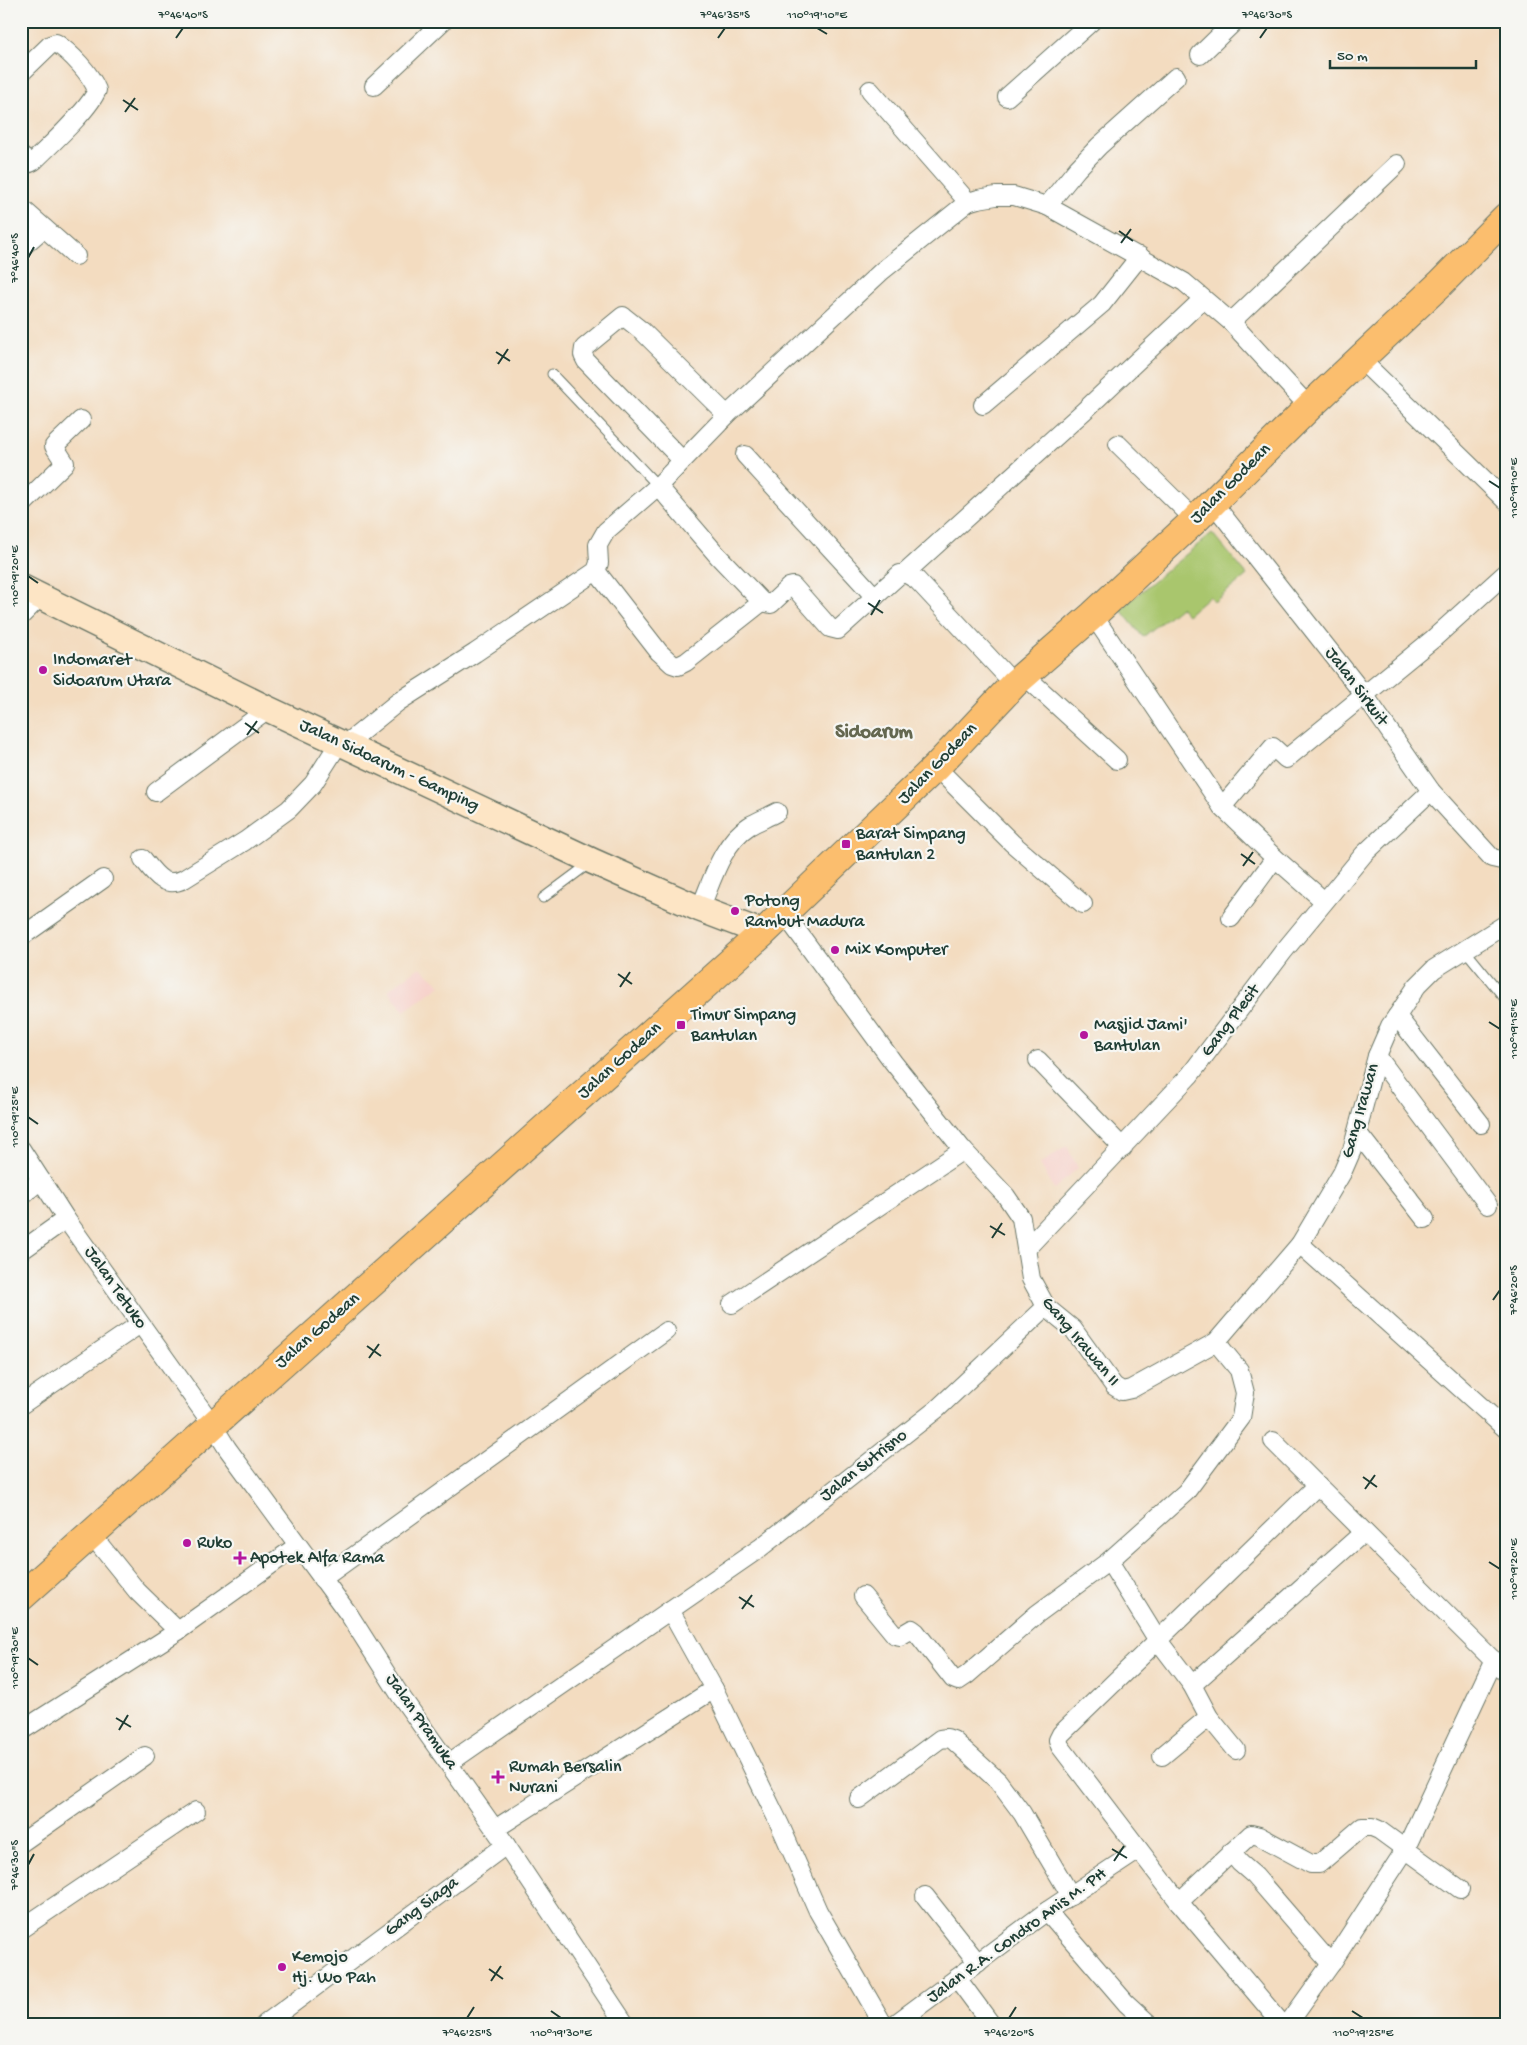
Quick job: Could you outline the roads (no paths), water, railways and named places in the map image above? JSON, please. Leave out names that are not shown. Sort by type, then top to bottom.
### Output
[{"type":"main road","name":"Jalan Godean","points":[[21,1597],[212,1424],[763,933],[936,767],[1019,679],[1093,615],[1204,511],[1359,358],[1440,284],[1506,217]]},
{"type":"main road","name":"Jalan Sidoarum - Gamping","points":[[31,592],[342,744],[592,861],[700,909],[763,933]]},
{"type":"street","points":[[374,86],[443,21]]},
{"type":"street","points":[[1007,98],[1092,21]]},
{"type":"street","points":[[1200,56],[1235,21]]},
{"type":"street","points":[[21,73],[50,45],[56,43],[94,82],[97,90],[95,97],[83,111],[34,161],[27,162],[21,156]]},
{"type":"street","points":[[1046,206],[1099,146],[1176,76]]},
{"type":"street","points":[[870,90],[968,202]]},
{"type":"street","points":[[1231,322],[1397,164]]},
{"type":"street","points":[[143,859],[165,881],[174,884],[184,879],[289,809],[313,784],[342,744],[398,702],[475,653],[596,571],[599,562],[598,545],[606,531],[658,486],[727,415],[882,272],[968,202],[996,196],[1014,196],[1046,206],[1140,256],[1184,282],[1231,322],[1309,407]]},
{"type":"street","points":[[25,211],[76,256]]},
{"type":"street","points":[[21,248],[44,228]]},
{"type":"street","points":[[984,405],[1102,304],[1140,256]]},
{"type":"street","points":[[658,486],[718,556],[762,602],[771,604],[789,587],[793,586],[830,628],[838,630],[900,574],[905,573],[1084,411],[1203,299]]},
{"type":"street","points":[[682,460],[586,361],[583,355],[584,348],[623,316],[642,331],[727,415]]},
{"type":"street","points":[[1359,358],[1506,501]]},
{"type":"street","points":[[21,506],[65,463],[54,446],[81,420]]},
{"type":"street","name":"Jalan Sirkuit","points":[[1118,444],[1204,511],[1365,696],[1431,791],[1492,858],[1506,861]]},
{"type":"street","points":[[745,455],[875,597]]},
{"type":"street","points":[[596,571],[660,652],[672,664],[678,666],[686,662],[762,602]]},
{"type":"street","points":[[905,573],[917,580],[1019,679],[1117,760]]},
{"type":"street","points":[[1222,807],[1273,747],[1286,759],[1365,696],[1506,573]]},
{"type":"street","points":[[21,616],[31,592]]},
{"type":"street","points":[[1093,615],[1222,807],[1275,858],[1324,901]]},
{"type":"street","points":[[156,792],[268,708]]},
{"type":"street","points":[[936,767],[1012,843],[1083,904]]},
{"type":"street","name":"Gang Plecit","points":[[1027,1248],[1190,1075],[1282,952],[1364,854],[1431,791]]},
{"type":"street","points":[[700,909],[732,840],[748,827],[777,812]]},
{"type":"street","points":[[1231,918],[1275,858]]},
{"type":"street","points":[[21,938],[103,878]]},
{"type":"street","name":"Gang Irawan II","points":[[784,913],[894,1062],[963,1150],[1006,1196],[1020,1218],[1027,1248],[1031,1279],[1046,1307],[1073,1330],[1114,1386],[1122,1391],[1131,1389],[1216,1342]]},
{"type":"street","name":"Gang Irawan","points":[[1216,1342],[1300,1244],[1342,1173],[1352,1150],[1377,1056],[1397,1016],[1416,986],[1434,969],[1506,924]]},
{"type":"street","points":[[1397,1016],[1481,1124]]},
{"type":"street","points":[[1377,1056],[1488,1205]]},
{"type":"street","points":[[1038,1060],[1123,1148]]},
{"type":"street","points":[[1357,1132],[1425,1220]]},
{"type":"street","name":"Jalan Tetuko","points":[[21,1149],[66,1219],[212,1424]]},
{"type":"street","points":[[732,1304],[963,1150]]},
{"type":"street","points":[[21,1196],[41,1180]]},
{"type":"street","points":[[21,1252],[66,1219]]},
{"type":"street","points":[[1300,1244],[1506,1429]]},
{"type":"street","name":"Jalan Sutrisno","points":[[449,1763],[760,1548],[937,1409],[1046,1307]]},
{"type":"street","points":[[21,1405],[140,1324]]},
{"type":"street","points":[[322,1579],[666,1331]]},
{"type":"street","points":[[863,1596],[896,1635],[900,1636],[912,1629],[953,1679],[958,1680],[967,1675],[1037,1614],[1109,1561],[1186,1492],[1241,1418],[1245,1394],[1239,1370],[1216,1342]]},
{"type":"street","name":"Jalan Pramuka","points":[[212,1424],[226,1448],[322,1579],[506,1844],[625,2024]]},
{"type":"street","points":[[1273,1441],[1500,1666],[1405,1850],[1331,1964],[1288,2024]]},
{"type":"street","points":[[1282,2024],[1179,1902],[1060,1746],[1058,1740],[1061,1734],[1318,1485]]},
{"type":"street","points":[[1192,1685],[1364,1532]]},
{"type":"street","points":[[91,1534],[137,1591],[178,1631]]},
{"type":"street","points":[[21,1731],[178,1631],[297,1546]]},
{"type":"street","points":[[1109,1561],[1158,1639],[1192,1685],[1209,1717],[1236,1750]]},
{"type":"street","points":[[670,1610],[714,1688],[780,1825],[818,1911],[895,2023]]},
{"type":"street","points":[[495,1829],[714,1688]]},
{"type":"street","points":[[1162,1756],[1209,1717]]},
{"type":"street","points":[[859,1799],[940,1739],[947,1738],[953,1740],[998,1781],[1022,1813],[1071,1896]]},
{"type":"street","points":[[21,1843],[145,1756]]},
{"type":"street","points":[[21,1929],[196,1811]]},
{"type":"street","points":[[1179,1902],[1251,1834],[1259,1836],[1310,1864],[1319,1864],[1352,1834],[1362,1828],[1372,1827],[1379,1830],[1460,1889]]},
{"type":"street","name":"Gang Siaga","points":[[265,2024],[506,1844]]},
{"type":"street","name":"Jalan R.A. Condro Anis M. PH","points":[[895,2023],[1047,1911],[1139,1850]]},
{"type":"street","points":[[1231,1852],[1240,1863],[1256,1876],[1331,1964]]},
{"type":"street","points":[[925,1896],[978,1963]]},
{"type":"street","points":[[1047,1911],[1126,2002],[1148,2024]]},
{"type":"street","points":[[957,1978],[990,2024]]},
{"type":"lane","points":[[552,374],[658,486]]},
{"type":"lane","points":[[543,898],[592,861]]},
{"type":"lane","points":[[1465,950],[1506,1000]]},
{"type":"place","name":"Indomaret Sidoarum Utara","points":[[43,670]]},
{"type":"place","name":"Barat Simpang Bantulan 2","points":[[846,844]]},
{"type":"place","name":"Potong Rambut Madura","points":[[735,911]]},
{"type":"place","name":"Mix Komputer","points":[[835,950]]},
{"type":"place","name":"Timur Simpang Bantulan","points":[[681,1025]]},
{"type":"place","name":"Masjid Jami' Bantulan","points":[[1084,1035]]},
{"type":"place","name":"Ruko","points":[[187,1543]]},
{"type":"place","name":"Apotek Alfa Rama","points":[[240,1558]]},
{"type":"place","name":"Rumah Bersalin Nurani","points":[[498,1777]]},
{"type":"place","name":"Kemojo Hj. Wo Pah","points":[[282,1967]]},
{"type":"district","name":"Sidoarum","points":[[874,733]]}]
